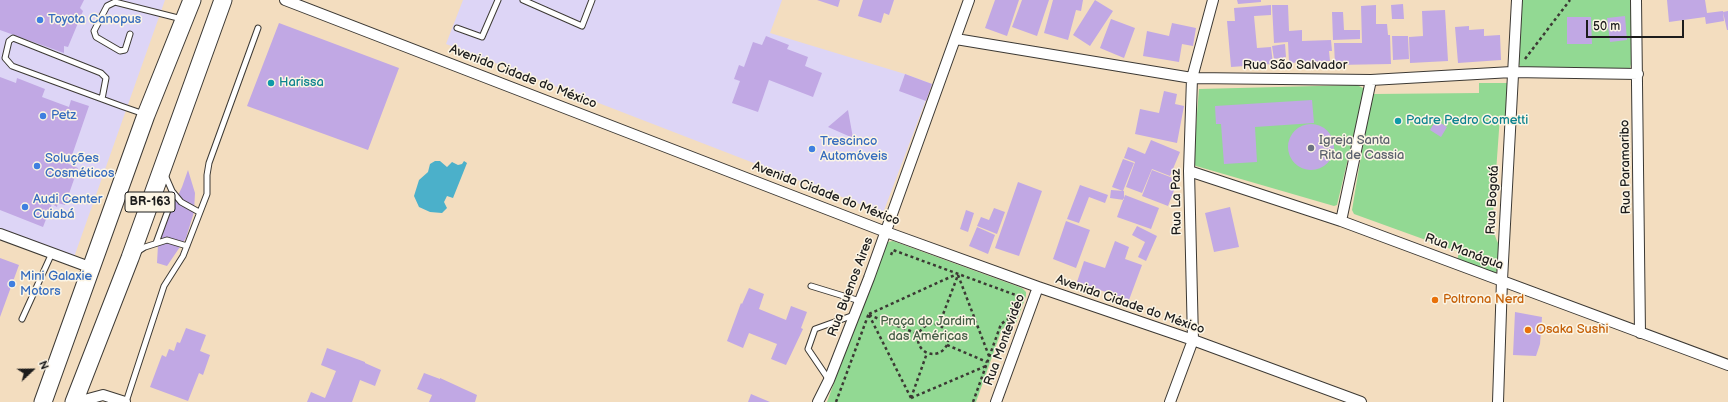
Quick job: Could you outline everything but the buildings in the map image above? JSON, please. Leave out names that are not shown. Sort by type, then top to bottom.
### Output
[{"type":"highway","name":"BR-163","points":[[44,402],[146,115],[192,0]]},
{"type":"highway","name":"BR-163","points":[[76,402],[130,258],[223,0]]},
{"type":"street","name":"Avenida Cidade do México","points":[[285,0],[886,232],[1038,287],[1193,340],[1344,399],[1361,402]]},
{"type":"street","name":"Rua Buenos Aires","points":[[818,402],[829,380],[886,232],[969,0]]},
{"type":"street","name":"Rua La Paz","points":[[1170,402],[1193,340],[1189,171],[1192,78],[1213,0]]},
{"type":"street","name":"Rua Bogotá","points":[[1498,402],[1502,280],[1517,0]]},
{"type":"street","name":"Rua Paramaribo","points":[[1636,0],[1640,333]]},
{"type":"street","name":"Rua São Salvador","points":[[956,39],[1192,78],[1371,80],[1514,72],[1638,74]]},
{"type":"street","points":[[1341,221],[1371,80]]},
{"type":"street","name":"Rua Manágua","points":[[1189,171],[1341,221],[1728,365]]},
{"type":"street","points":[[0,234],[92,268]]},
{"type":"street","name":"Rua Montevidéo","points":[[996,402],[1038,287]]},
{"type":"street","points":[[76,402],[103,395],[125,402]]},
{"type":"lane","points":[[457,28],[482,37],[498,0]]},
{"type":"lane","points":[[523,0],[582,26],[592,0]]},
{"type":"lane","points":[[130,34],[125,50],[120,51],[96,37],[94,31],[106,6],[115,2],[185,20]]},
{"type":"lane","points":[[125,402],[164,286],[183,256],[207,194],[207,175],[209,163],[258,28]]},
{"type":"lane","points":[[102,99],[106,78],[101,73],[13,38],[9,41],[5,58],[12,66],[102,99],[146,115]]},
{"type":"lane","points":[[162,167],[174,194],[181,202],[200,212]]},
{"type":"lane","points":[[156,243],[174,194]]},
{"type":"lane","points":[[130,258],[145,247],[156,243],[172,240],[187,246]]},
{"type":"lane","points":[[22,319],[52,253]]},
{"type":"lane","points":[[811,286],[860,301]]},
{"type":"lane","points":[[829,380],[808,349],[815,329],[854,315]]},
{"type":"path","points":[[1514,72],[1570,0]]},
{"type":"path","points":[[890,257],[893,250],[1021,297],[1019,304]]},
{"type":"path","points":[[868,314],[958,274]]},
{"type":"path","points":[[938,325],[958,274]]},
{"type":"path","points":[[958,274],[989,356]]},
{"type":"path","points":[[836,402],[871,307]]},
{"type":"path","points":[[973,402],[1002,324],[1014,317],[1016,310]]},
{"type":"path","points":[[868,314],[918,334]]},
{"type":"path","points":[[868,314],[911,398]]},
{"type":"path","points":[[934,324],[938,325],[946,331],[948,340],[947,345],[941,352],[932,354],[927,353],[918,343],[918,334],[924,326],[934,324]]},
{"type":"path","points":[[947,345],[987,362]]},
{"type":"path","points":[[911,398],[927,353]]},
{"type":"path","points":[[911,398],[986,366]]},
{"type":"shaded area","points":[[0,0],[165,0],[73,260],[0,231]]},
{"type":"shaded area","name":"Trescinco Automóveis","points":[[463,0],[782,0],[770,33],[905,74],[932,84],[883,213],[446,44]]},
{"type":"green space","points":[[1522,0],[1631,0],[1630,68],[1521,68],[1519,64]]},
{"type":"green space","points":[[1479,83],[1510,83],[1508,116],[1500,116],[1492,228],[1502,250],[1499,270],[1494,273],[1457,261],[1459,252],[1354,214],[1352,210],[1371,96],[1374,94],[1479,93]]},
{"type":"green space","points":[[1357,85],[1363,88],[1363,95],[1337,205],[1334,206],[1193,164],[1199,89]]},
{"type":"green space","name":"Praça do Jardim das Américas","points":[[893,241],[1022,288],[1026,292],[1026,296],[1016,323],[1002,329],[976,402],[827,402],[884,246],[888,242]]},
{"type":"water","points":[[435,161],[440,161],[447,167],[452,162],[458,165],[462,164],[464,161],[467,163],[453,198],[447,196],[444,202],[447,208],[442,213],[430,212],[419,207],[414,196],[419,180],[428,172],[430,164]]},
{"type":"place","name":"Toyota Canopus","points":[[40,20]]},
{"type":"place","name":"Harissa","points":[[271,83]]},
{"type":"place","name":"Petz","points":[[43,116]]},
{"type":"place","name":"Padre Pedro Cometti","points":[[1398,121]]},
{"type":"place","name":"Igreja Santa Rita de Cassia","points":[[1311,148]]},
{"type":"place","name":"Trescinco Automóveis","points":[[812,149]]},
{"type":"place","name":"Soluções Cosméticos","points":[[37,166]]},
{"type":"place","name":"Audi Center Cuiabá","points":[[25,207]]},
{"type":"place","name":"Mini Galaxie Motors","points":[[12,284]]},
{"type":"place","name":"Poltrona Nerd","points":[[1435,300]]},
{"type":"place","name":"Osaka Sushi","points":[[1528,330]]}]
